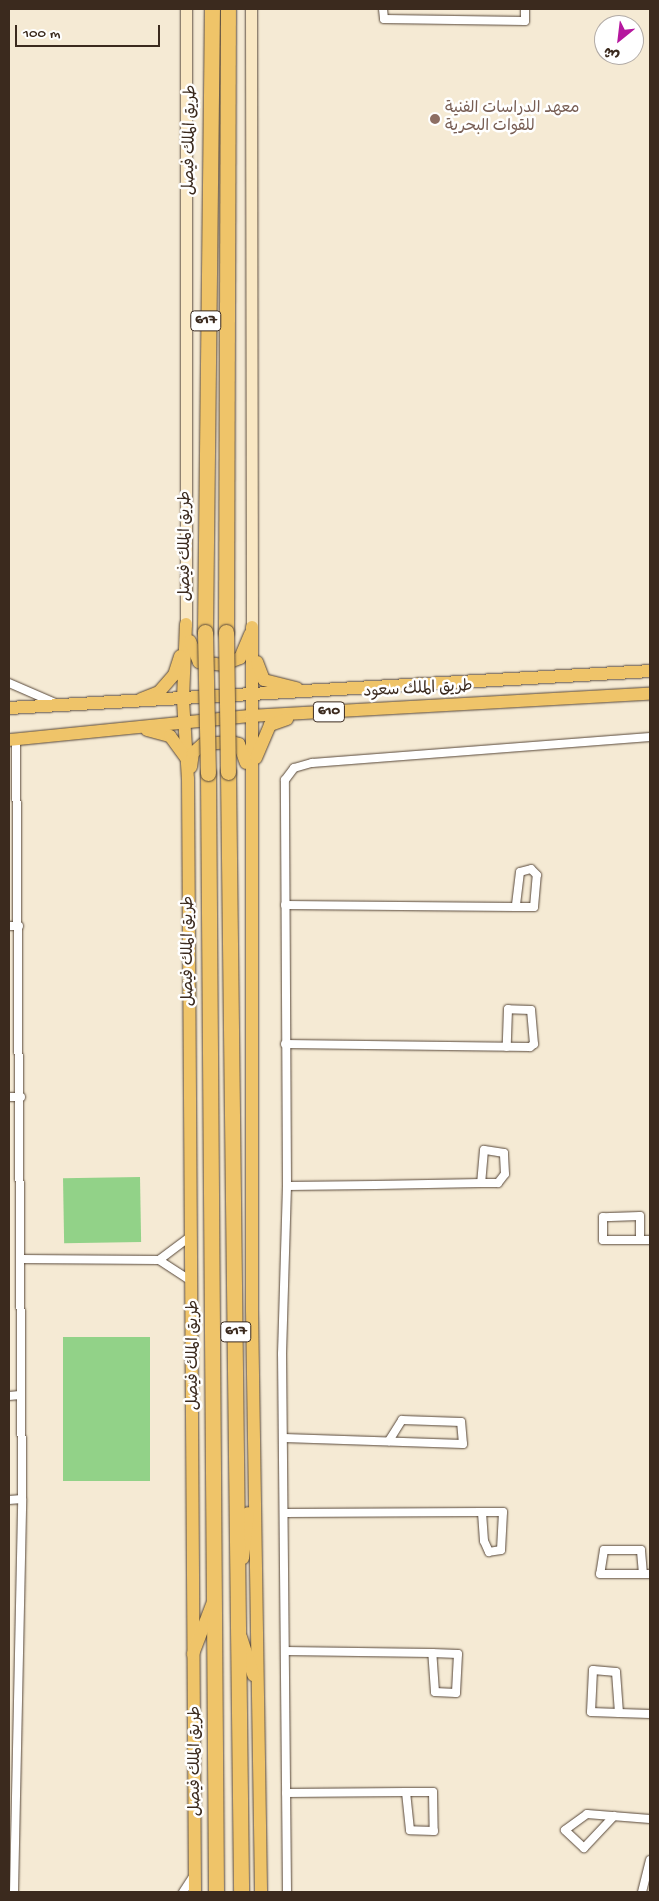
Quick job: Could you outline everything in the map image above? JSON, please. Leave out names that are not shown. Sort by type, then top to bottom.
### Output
[{"type":"highway","name":"طريق الملك فيصل","points":[[212,9],[205,632],[208,773],[216,1892]]},
{"type":"highway","name":"617","points":[[228,9],[226,632],[241,1892]]},
{"type":"main road","points":[[186,9],[186,624],[183,700],[188,779],[188,1279],[195,1892]]},
{"type":"main road","points":[[251,9],[252,716],[250,785],[253,1431],[261,1892]]},
{"type":"main road","points":[[186,624],[194,655],[199,662],[213,665],[240,658],[252,627]]},
{"type":"main road","points":[[131,703],[159,692],[174,675],[186,624]]},
{"type":"main road","points":[[252,627],[259,676],[277,685],[327,691]]},
{"type":"main road","name":"طريق الملك سعود","points":[[9,708],[252,697],[650,671]]},
{"type":"main road","name":"طريق الملك سعود","points":[[12,739],[129,726],[252,716],[650,694]]},
{"type":"main road","points":[[250,785],[260,742],[270,725],[325,712]]},
{"type":"main road","points":[[129,726],[170,736],[186,758]]},
{"type":"main road","points":[[188,779],[193,753],[203,744],[232,742],[244,751],[250,785]]},
{"type":"main road","points":[[238,1590],[253,1431]]},
{"type":"main road","points":[[191,1661],[213,1601]]},
{"type":"main road","points":[[239,1631],[257,1689]]},
{"type":"street","points":[[383,9],[384,19],[525,21],[525,9]]},
{"type":"street","points":[[10,682],[60,705]]},
{"type":"street","points":[[287,1892],[284,1438],[287,1186],[285,780],[294,768],[312,763],[650,737]]},
{"type":"street","points":[[12,739],[20,926],[20,1396],[22,1500],[11,1796],[14,1892]]},
{"type":"street","points":[[285,905],[516,907],[534,907],[537,875],[531,869],[520,872],[516,907]]},
{"type":"street","points":[[9,926],[20,926]]},
{"type":"street","points":[[285,1044],[507,1047],[534,1044],[531,1010],[508,1010],[507,1047]]},
{"type":"street","points":[[9,1097],[20,1097]]},
{"type":"street","points":[[287,1186],[481,1184],[498,1183],[505,1174],[504,1153],[484,1150],[481,1184]]},
{"type":"street","points":[[640,1240],[640,1216],[603,1217],[603,1240],[640,1240],[650,1240]]},
{"type":"street","points":[[158,1260],[188,1238]]},
{"type":"street","points":[[20,1259],[158,1260],[188,1279]]},
{"type":"street","points":[[9,1396],[20,1396]]},
{"type":"street","points":[[284,1438],[462,1444],[461,1422],[402,1420],[389,1441]]},
{"type":"street","points":[[9,1500],[22,1500]]},
{"type":"street","points":[[285,1513],[482,1512],[503,1512],[500,1550],[490,1552],[484,1541],[482,1512]]},
{"type":"street","points":[[604,1550],[641,1550],[647,1574],[600,1574],[604,1550]]},
{"type":"street","points":[[285,1651],[432,1653],[458,1654],[456,1694],[435,1692],[432,1653]]},
{"type":"street","points":[[619,1713],[616,1672],[593,1670],[591,1712],[619,1713],[650,1714]]},
{"type":"street","points":[[286,1794],[406,1792],[433,1792],[434,1831],[410,1830],[406,1792]]},
{"type":"street","points":[[614,1816],[584,1848],[565,1830],[587,1814],[614,1816],[650,1819]]},
{"type":"street","points":[[642,1892],[650,1860]]},
{"type":"street","points":[[183,1892],[194,1874]]},
{"type":"green space","points":[[140,1177],[141,1242],[64,1243],[63,1178]]},
{"type":"green space","points":[[63,1337],[150,1337],[150,1481],[63,1481]]},
{"type":"place","name":"معهد الدراسات الفنية للقوات البحرية","points":[[435,119]]}]
